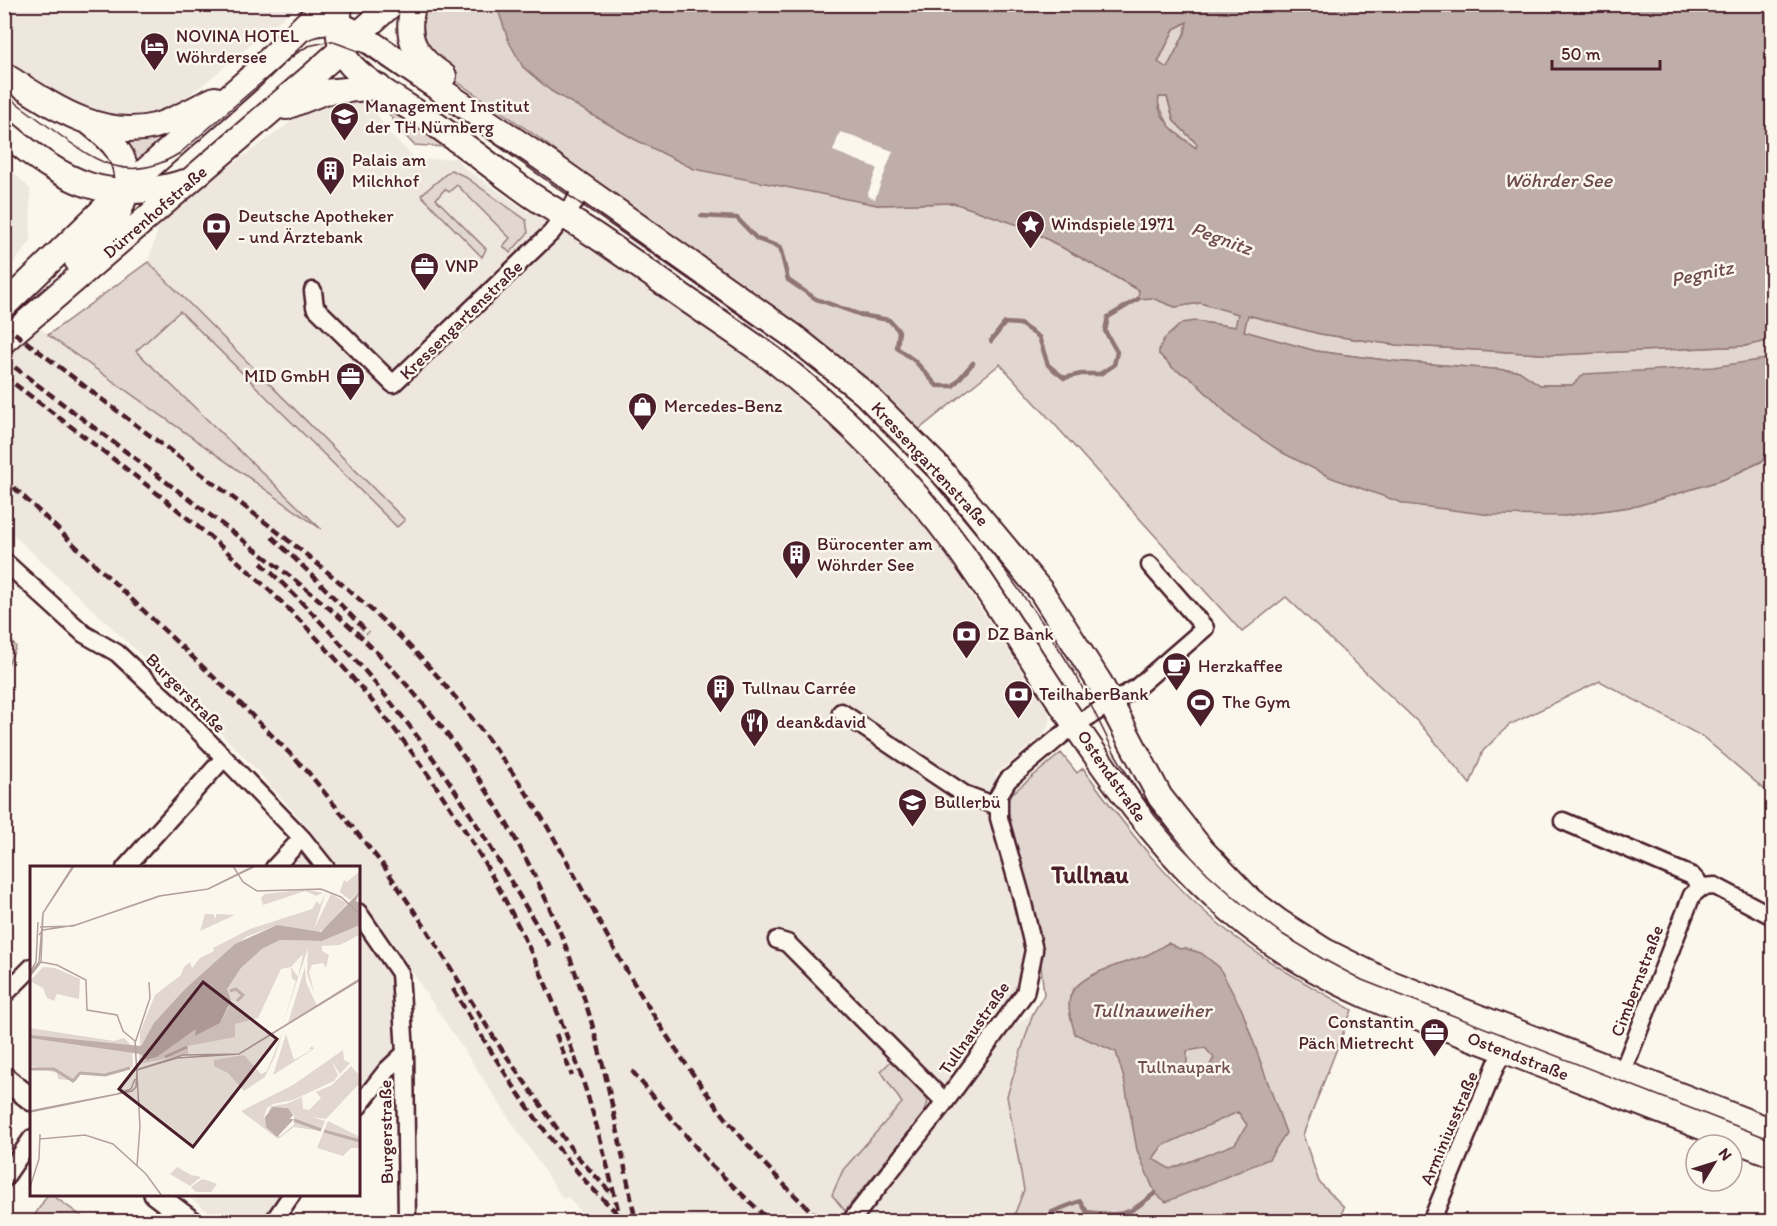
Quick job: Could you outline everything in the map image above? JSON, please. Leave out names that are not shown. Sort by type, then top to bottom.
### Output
[{"type":"main road","name":"Dürrenhofstraße","points":[[4,306],[125,190],[301,29],[316,23],[341,23],[392,4]]},
{"type":"main road","name":"Kressengartenstraße","points":[[414,4],[409,29],[417,52],[427,64],[471,95],[498,130]]},
{"type":"main road","name":"Dürrenhofstraße","points":[[4,341],[265,116],[341,23]]},
{"type":"main road","name":"Kressengartenstraße","points":[[341,23],[346,58],[356,69],[532,195],[609,245],[759,349],[820,398],[873,448],[909,487],[953,542],[1075,725]]},
{"type":"main road","name":"Kressengartenstraße","points":[[341,23],[582,188],[802,343],[864,393],[908,435],[958,489],[1034,581],[1070,633],[1112,703]]},
{"type":"main road","points":[[4,75],[58,108],[90,123],[116,129],[153,126],[169,121],[238,88]]},
{"type":"main road","name":"Dürrenhofstraße","points":[[265,116],[324,92],[379,87]]},
{"type":"main road","name":"Dürrenhofstraße","points":[[45,307],[78,258],[114,221],[125,190],[126,169],[121,156],[113,144],[90,123]]},
{"type":"main road","points":[[4,132],[37,158],[63,174],[90,186],[125,190],[158,189],[190,180]]},
{"type":"main road","name":"Ostendstraße","points":[[1112,703],[1149,778],[1177,819],[1225,875],[1250,900],[1278,921],[1325,951],[1383,980],[1773,1154]]},
{"type":"main road","name":"Ostendstraße","points":[[1075,725],[1118,788],[1171,854],[1219,901],[1257,932],[1310,967],[1362,994],[1504,1051],[1618,1083],[1773,1131]]},
{"type":"street","name":"Kressengartenstraße","points":[[313,291],[315,307],[393,384],[544,240],[565,216],[582,188]]},
{"type":"street","name":"Burgerstraße","points":[[4,561],[84,634],[117,653],[179,711],[302,838],[325,866]]},
{"type":"street","points":[[1112,703],[1143,683],[1205,628],[1150,566]]},
{"type":"street","name":"Ostendstraße","points":[[1075,725],[1112,703]]},
{"type":"street","points":[[841,712],[964,794],[999,807]]},
{"type":"street","name":"Tullnaustraße","points":[[850,1221],[945,1102],[1025,993],[1034,950],[1022,895],[999,818],[999,795],[1008,780],[1075,725]]},
{"type":"street","points":[[125,866],[224,758]]},
{"type":"street","points":[[1563,821],[1692,876],[1702,887],[1715,886],[1773,916]]},
{"type":"street","points":[[275,866],[302,838]]},
{"type":"street","name":"Cimbernstraße","points":[[1618,1083],[1692,895],[1702,887]]},
{"type":"street","name":"Burgerstraße","points":[[360,915],[400,973],[405,1053],[407,1221]]},
{"type":"street","name":"Tullnaustraße","points":[[777,940],[787,943],[945,1102]]},
{"type":"street","points":[[4,995],[30,969]]},
{"type":"street","name":"Arminiusstraße","points":[[1431,1221],[1496,1065],[1504,1051]]},
{"type":"street","points":[[360,1104],[387,1070],[405,1053]]},
{"type":"street","points":[[4,1078],[30,1098]]},
{"type":"street","points":[[4,1179],[30,1141]]},
{"type":"street","points":[[158,1196],[192,1221]]},
{"type":"street","points":[[273,1221],[291,1196]]},
{"type":"shaded area","points":[[4,5],[298,5],[177,104],[156,114],[130,118],[109,116],[77,106],[5,63]]},
{"type":"shaded area","points":[[352,98],[366,101],[377,114],[387,132],[415,158],[420,160],[456,158],[466,169],[527,211],[597,249],[762,364],[839,430],[906,500],[965,574],[967,588],[1049,712],[1050,723],[1043,735],[996,774],[996,817],[1027,937],[1023,982],[970,1073],[1012,1027],[1033,1013],[1007,1096],[1024,1190],[1012,1221],[588,1221],[568,1197],[563,1199],[402,957],[397,1044],[360,1094],[360,866],[278,866],[310,830],[248,761],[177,689],[5,527],[4,303],[48,334],[148,262],[164,209],[188,188],[230,166],[303,113],[338,100]],"holes":[[[882,1071],[924,1113],[845,1210],[832,1195],[843,1170],[902,1103]]]},
{"type":"shaded area","points":[[5,164],[30,189],[31,241],[10,268],[5,264]]},
{"type":"shaded area","points":[[187,1196],[283,1196],[264,1222],[221,1221]]},
{"type":"green space","points":[[423,5],[499,5],[497,7],[523,67],[551,91],[636,140],[877,205],[954,203],[1027,228],[1140,291],[1138,299],[1152,298],[1175,307],[1200,303],[1239,314],[1236,327],[1195,321],[1159,354],[1174,369],[1191,378],[1236,422],[1564,516],[1637,506],[1725,479],[1765,460],[1736,365],[1572,385],[1540,385],[1519,371],[1393,361],[1316,351],[1244,331],[1247,315],[1320,334],[1396,345],[1556,355],[1745,346],[1772,340],[1772,358],[1766,360],[1772,419],[1772,796],[1703,737],[1600,681],[1509,725],[1483,751],[1470,784],[1421,725],[1286,597],[1242,632],[1000,364],[917,431],[535,135],[437,68],[425,54],[419,13]]},
{"type":"green space","points":[[1188,22],[1167,68],[1158,63],[1174,29]]},
{"type":"green space","points":[[1159,97],[1167,97],[1174,121],[1197,144],[1196,148],[1170,128],[1158,103]]},
{"type":"green space","points":[[385,107],[396,110],[446,144],[445,147],[414,145],[398,128]]},
{"type":"green space","points":[[183,121],[138,165],[126,147],[134,136]]},
{"type":"green space","points":[[451,170],[464,176],[526,220],[528,233],[510,253],[503,246],[510,238],[457,185],[449,192],[445,189],[436,199],[486,249],[482,257],[421,195]]},
{"type":"green space","points":[[148,262],[405,520],[397,527],[180,311],[136,351],[321,529],[48,335]]},
{"type":"green space","points":[[5,633],[16,647],[5,671]]},
{"type":"green space","name":"Tullnaupark","points":[[1061,753],[1077,773],[1083,768],[1148,853],[1204,911],[1255,952],[1352,1010],[1303,1135],[1319,1182],[1344,1207],[1339,1221],[1012,1221],[1024,1190],[1007,1096],[1033,1013],[1044,995],[1037,928],[1007,807],[1009,796]]},
{"type":"green space","points":[[892,1060],[928,1102],[924,1113],[845,1211],[832,1195],[843,1170],[902,1103],[881,1071]]},
{"type":"green space","points":[[47,1196],[53,1196],[88,1221],[31,1221]]},
{"type":"water","name":"Wöhrder See","points":[[499,4],[1772,5],[1772,340],[1745,346],[1556,355],[1396,345],[1320,334],[1248,315],[1244,331],[1316,351],[1393,361],[1519,371],[1540,385],[1572,385],[1584,374],[1713,367],[1772,358],[1772,456],[1725,479],[1637,506],[1564,516],[1491,515],[1405,504],[1332,478],[1283,453],[1236,422],[1191,378],[1174,369],[1159,354],[1164,339],[1182,323],[1195,321],[1235,327],[1238,314],[1200,303],[1175,307],[1152,298],[1138,299],[1139,290],[1027,228],[954,203],[877,205],[694,169],[636,140],[551,91],[523,67],[509,42],[497,7]],"holes":[[[1187,22],[1185,33],[1167,68],[1158,62],[1174,29]],[[1159,97],[1167,97],[1174,121],[1197,144],[1196,148],[1170,126],[1161,112]]]},
{"type":"water","name":"Tullnauweiher","points":[[1168,943],[1180,949],[1201,953],[1219,967],[1242,1010],[1286,1133],[1269,1159],[1166,1202],[1155,1193],[1137,1150],[1124,1079],[1116,1052],[1075,1034],[1069,1007],[1074,989],[1082,981],[1104,970],[1147,955]],"holes":[[[1205,1048],[1214,1058],[1204,1075],[1187,1069],[1187,1051]],[[1238,1112],[1247,1125],[1235,1144],[1170,1169],[1153,1159],[1162,1146]]]},
{"type":"pier","points":[[840,132],[893,151],[875,199],[867,196],[877,168],[833,151]]},
{"type":"waterway","points":[[701,216],[737,218],[757,239],[780,247],[788,280],[816,299],[861,315],[889,320],[899,331],[897,348],[915,361],[937,386],[953,386],[973,363]]},
{"type":"waterway","points":[[991,341],[1005,323],[1020,324],[1039,337],[1048,365],[1064,378],[1081,374],[1100,374],[1114,365],[1117,352],[1105,331],[1108,317],[1138,299]]},
{"type":"waterway","points":[[1055,1222],[1052,1212],[1080,1201],[1087,1212],[1117,1214],[1130,1211],[1155,1193]]},
{"type":"tram line","points":[[4,94],[87,154],[116,166],[146,167],[180,153],[275,71],[308,46],[331,41],[366,54],[787,348],[857,404],[947,496],[994,555],[1042,622],[1077,677],[1114,752],[1155,816],[1208,874],[1242,904],[1282,934],[1362,980],[1772,1140]]},
{"type":"railway","points":[[4,325],[292,544],[369,607],[426,663],[470,716],[527,794],[638,991],[684,1062],[735,1130],[792,1193],[823,1222]]},
{"type":"railway","points":[[4,359],[305,588],[340,618],[394,670],[460,751],[516,839],[561,934],[589,1012],[597,1042],[636,1222]]},
{"type":"railway","points":[[4,376],[140,480],[238,561],[318,640],[407,746],[447,803],[484,862],[517,922],[546,985],[587,1092],[621,1222]]},
{"type":"railway","points":[[4,478],[225,688],[308,772],[383,865],[427,930],[496,1041],[575,1154],[613,1195]]},
{"type":"railway","points":[[272,537],[368,633]]},
{"type":"railway","points":[[261,563],[315,616],[367,673],[437,763],[550,947]]},
{"type":"railway","points":[[453,989],[529,1109],[563,1154],[620,1216]]},
{"type":"railway","points":[[556,1034],[572,1076]]},
{"type":"railway","points":[[632,1071],[710,1164],[771,1222]]},
{"type":"place","name":"NOVINA HOTEL Wöhrdersee","points":[[155,72]]},
{"type":"place","name":"Management Institut der TH Nürnberg","points":[[344,142]]},
{"type":"place","name":"Palais am Milchhof","points":[[331,196]]},
{"type":"place","name":"Windspiele 1971","points":[[1030,250]]},
{"type":"place","name":"Deutsche Apotheker - und Ärztebank","points":[[217,252]]},
{"type":"place","name":"VNP","points":[[424,292]]},
{"type":"place","name":"MID GmbH","points":[[351,402]]},
{"type":"place","name":"Mercedes-Benz","points":[[643,432]]},
{"type":"place","name":"Bürocenter am Wöhrder See","points":[[796,580]]},
{"type":"place","name":"DZ Bank","points":[[966,660]]},
{"type":"place","name":"Herzkaffee","points":[[1177,692]]},
{"type":"place","name":"Tullnau Carrée","points":[[721,714]]},
{"type":"place","name":"TeilhaberBank","points":[[1018,720]]},
{"type":"place","name":"The Gym","points":[[1201,728]]},
{"type":"place","name":"dean&david","points":[[755,748]]},
{"type":"place","name":"Bullerbü","points":[[913,828]]},
{"type":"place","name":"Constantin Päch Mietrecht","points":[[1435,1058]]},
{"type":"district","name":"Tullnau","points":[[1090,874]]},
{"type":"water label","name":"Pegnitz","points":[[1222,238]]},
{"type":"water label","name":"Pegnitz","points":[[1702,273]]}]
